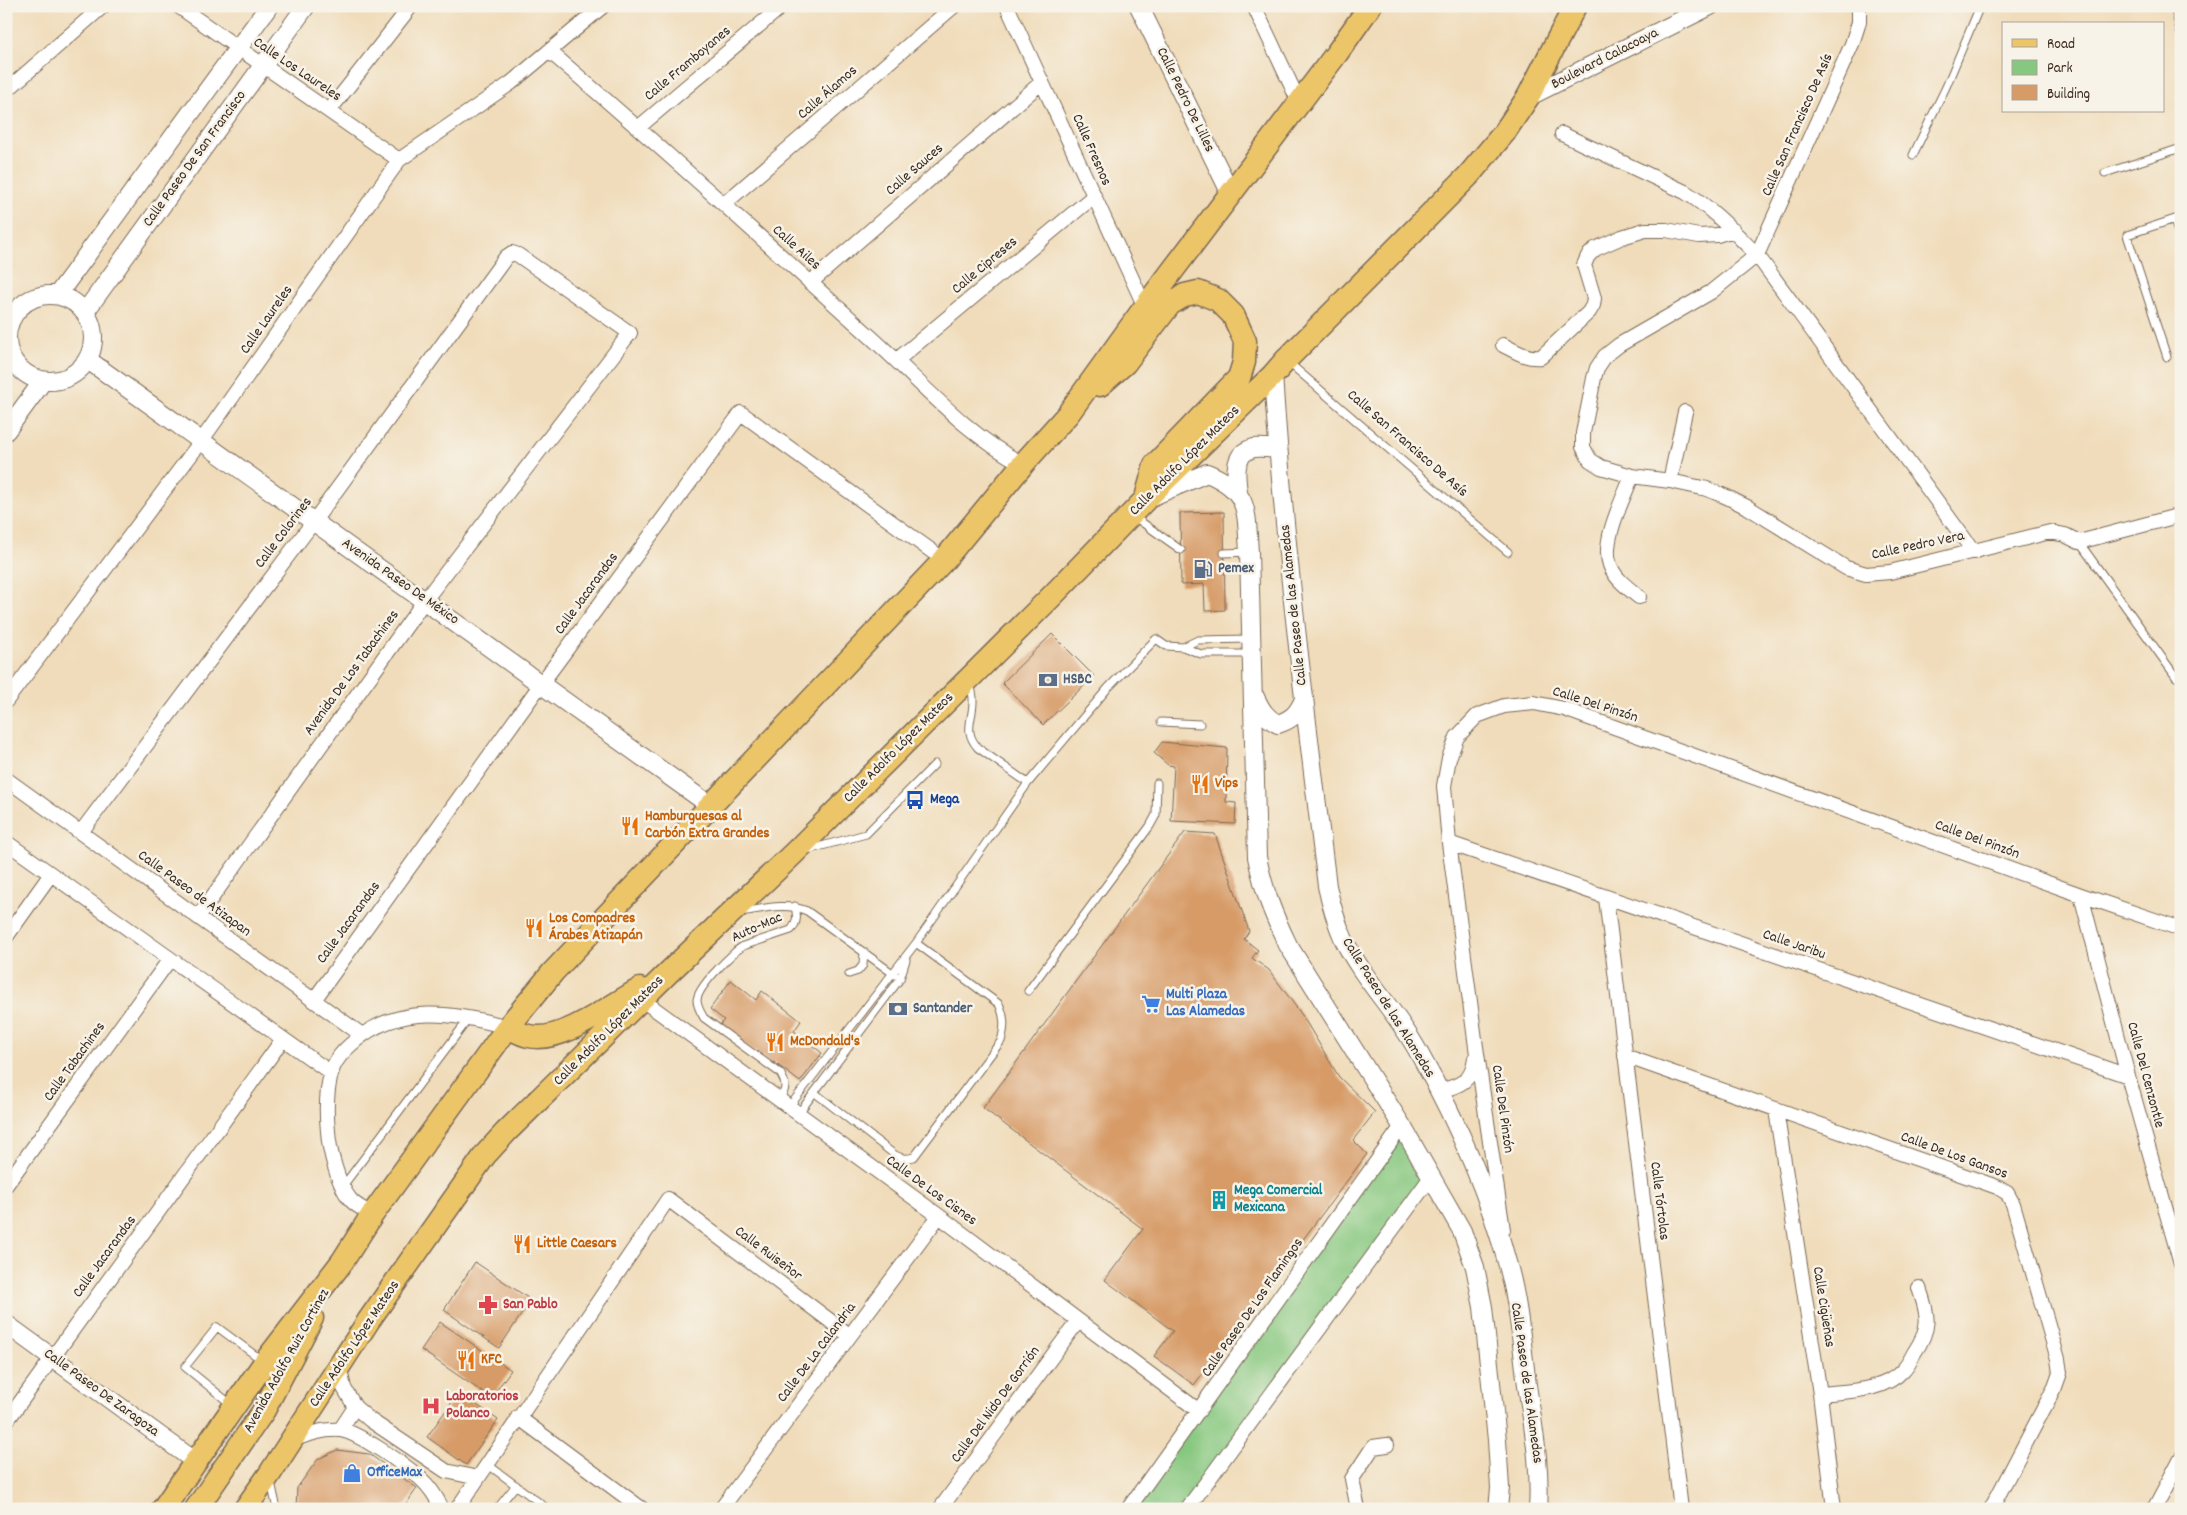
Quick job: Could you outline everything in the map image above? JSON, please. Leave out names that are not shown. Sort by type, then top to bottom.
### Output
[{"type":"main road","points":[[1068,414],[1145,307],[1337,54],[1370,6]]},
{"type":"main road","name":"Calle Adolfo López Mateos","points":[[245,1509],[339,1365],[485,1155],[641,999],[794,853],[1468,176],[1504,133],[1528,97],[1574,6]]},
{"type":"main road","points":[[163,1509],[265,1362],[342,1262],[372,1214],[508,1027],[553,972],[944,560],[1023,464],[1068,414],[1125,363],[1170,304],[1185,295],[1198,292],[1218,300],[1233,315],[1245,341],[1244,362],[1239,378],[1155,465],[1138,507]]},
{"type":"main road","points":[[508,1027],[528,1036],[547,1038],[561,1033],[668,973]]},
{"type":"main road","name":"Avenida Adolfo Ruiz Cortinez","points":[[196,1509],[264,1410],[342,1262]]},
{"type":"main road","points":[[240,1509],[263,1482]]},
{"type":"street","points":[[6,91],[103,6]]},
{"type":"street","name":"Calle Los Laureles","points":[[178,6],[237,49],[399,160]]},
{"type":"street","name":"Calle Paseo De San Francisco","points":[[58,294],[269,6]]},
{"type":"street","name":"Calle Paseo De San Francisco","points":[[85,312],[306,6]]},
{"type":"street","points":[[328,111],[411,6]]},
{"type":"street","name":"Calle Laureles","points":[[6,701],[202,440],[399,160],[510,83],[603,6]]},
{"type":"street","name":"Calle Framboyanes","points":[[639,127],[782,6]]},
{"type":"street","name":"Calle Álamos","points":[[724,204],[954,6]]},
{"type":"street","name":"Calle Fresnos","points":[[1007,6],[1145,307]]},
{"type":"street","name":"Calle Pedro De Lilles","points":[[1140,6],[1230,194]]},
{"type":"street","points":[[1254,6],[1299,102]]},
{"type":"street","name":"Boulevard Calacoaya","points":[[1528,97],[1710,6]]},
{"type":"street","name":"Calle San Francisco De Asís","points":[[1590,460],[1584,447],[1583,433],[1597,368],[1605,356],[1619,345],[1711,292],[1757,255],[1852,44],[1859,22],[1859,6]]},
{"type":"street","name":"Calle Ailes","points":[[550,51],[639,127],[897,360],[973,432],[1001,452],[1023,464]]},
{"type":"street","name":"Calle Sauces","points":[[810,283],[1042,82]]},
{"type":"street","points":[[1562,134],[1685,192],[1703,203],[1757,255]]},
{"type":"street","name":"Calle Cipreses","points":[[897,360],[1094,196]]},
{"type":"street","points":[[1503,345],[1526,356],[1541,357],[1589,312],[1594,298],[1584,265],[1588,256],[1595,249],[1622,237],[1645,230],[1666,230],[1699,236],[1717,235],[1733,230]]},
{"type":"street","name":"Calle Colorines","points":[[81,832],[314,521],[506,257],[512,253],[518,255],[630,333]]},
{"type":"street","name":"Calle Pedro Vera","points":[[1590,460],[1601,467],[1632,476],[1670,481],[1707,489],[1727,497],[1749,508],[1846,568],[1866,574],[1890,572],[1974,552],[1757,255]]},
{"type":"street","points":[[42,294],[58,294],[73,301],[85,312],[92,327],[93,344],[88,360],[76,373],[60,380],[43,381],[30,377],[9,362],[6,342],[11,306],[42,294]]},
{"type":"street","name":"Avenida De Los Tabachines","points":[[198,916],[425,600],[630,333]]},
{"type":"street","name":"Avenida Paseo De México","points":[[88,360],[712,806]]},
{"type":"street","name":"Calle Paseo de las Alamedas","points":[[1279,367],[1278,448],[1304,699],[1327,886],[1333,912],[1345,941],[1359,965],[1419,1052],[1439,1091],[1491,1211],[1509,1271],[1537,1451],[1540,1489],[1538,1509]]},
{"type":"street","points":[[6,431],[43,381]]},
{"type":"street","points":[[1670,481],[1685,412]]},
{"type":"street","name":"Calle Jacarandas","points":[[314,1000],[541,684],[741,413],[944,560]]},
{"type":"street","points":[[1278,448],[1265,450],[1254,448],[1245,453],[1237,460],[1236,475],[1238,492],[1247,517],[1254,694],[1257,857],[1263,889],[1288,945],[1402,1126],[1462,1231],[1474,1268],[1483,1306],[1497,1440],[1500,1488],[1498,1509]]},
{"type":"street","points":[[1138,507],[1207,473],[1223,480],[1238,492]]},
{"type":"street","points":[[1632,476],[1609,540],[1607,554],[1610,567],[1619,580],[1639,597]]},
{"type":"street","points":[[1974,552],[2050,532],[2065,535],[2079,542],[2181,515]]},
{"type":"street","points":[[1254,694],[1261,710],[1268,719],[1278,724],[1290,720],[1297,713],[1304,699]]},
{"type":"street","name":"Calle Del Pinzón","points":[[1509,1271],[1476,1047],[1449,843],[1444,786],[1449,758],[1458,737],[1478,716],[1504,706],[1534,703],[1564,709],[2081,895],[2181,928]]},
{"type":"street","name":"Calle Paseo de Atizapan","points":[[6,779],[362,1034]]},
{"type":"street","points":[[6,842],[331,1073]]},
{"type":"street","name":"Calle Jaribu","points":[[1449,843],[2128,1076]]},
{"type":"street","points":[[6,937],[51,874]]},
{"type":"street","name":"Calle Del Cenzontle","points":[[2081,895],[2128,1076],[2181,1264]]},
{"type":"street","name":"Calle Tórtolas","points":[[1606,898],[1681,1509]]},
{"type":"street","name":"Calle Tabachines","points":[[6,1185],[170,959]]},
{"type":"street","name":"Calle De Los Cisnes","points":[[641,999],[939,1216],[1199,1412]]},
{"type":"street","points":[[372,1214],[350,1200],[338,1175],[328,1141],[326,1106],[331,1073],[342,1051],[362,1034],[399,1017],[423,1014],[470,1017],[508,1027]]},
{"type":"street","name":"Calle Jacarandas","points":[[6,1422],[283,1039]]},
{"type":"street","points":[[1439,1091],[1460,1084],[1469,1078],[1474,1066],[1476,1047]]},
{"type":"street","name":"Calle De Los Gansos","points":[[1625,1056],[1997,1187],[2008,1193],[2014,1204],[2058,1359],[2060,1373],[2055,1387],[1991,1509]]},
{"type":"street","name":"Calle Cigüeñas","points":[[1776,1110],[1820,1394],[1834,1509]]},
{"type":"street","name":"Calle Paseo De Los Flamingos","points":[[1128,1509],[1402,1126]]},
{"type":"street","points":[[1187,1509],[1431,1177]]},
{"type":"street","name":"Calle Ruiseñor","points":[[518,1417],[668,1200],[849,1335]]},
{"type":"street","name":"Calle De La Calandria","points":[[721,1509],[939,1216]]},
{"type":"street","points":[[1820,1394],[1865,1389],[1879,1385],[1893,1379],[1904,1369],[1919,1346],[1928,1320],[1919,1288]]},
{"type":"street","name":"Calle Del Nido De Gorrión","points":[[940,1509],[1078,1321]]},
{"type":"street","name":"Calle Paseo De Zaragoza","points":[[6,1324],[196,1462]]},
{"type":"street","points":[[339,1365],[344,1388],[354,1407],[370,1420],[446,1471],[478,1478]]},
{"type":"street","points":[[340,1430],[354,1407]]},
{"type":"street","points":[[457,1509],[518,1417],[642,1509]]},
{"type":"street","points":[[291,1440],[314,1433],[340,1430],[360,1437],[419,1477],[442,1509]]},
{"type":"street","points":[[1358,1509],[1352,1479],[1373,1447],[1387,1445]]},
{"type":"street","points":[[2154,1509],[2181,1458]]},
{"type":"lane","points":[[1914,155],[1946,87],[1980,6]]},
{"type":"lane","points":[[2174,6],[2181,35]]},
{"type":"lane","points":[[2105,174],[2181,148]]},
{"type":"lane","points":[[2167,357],[2127,235],[2177,218],[2181,241]]},
{"type":"lane","name":"Calle San Francisco De Asís","points":[[1279,367],[1508,552]]},
{"type":"lane","points":[[1138,507],[1181,550]]},
{"type":"lane","points":[[2079,542],[2176,677]]},
{"type":"lane","points":[[1224,553],[1249,552]]},
{"type":"lane","points":[[789,1107],[916,943],[1028,784],[1108,688],[1156,639],[1166,646],[1183,646],[1198,640],[1252,646]]},
{"type":"lane","points":[[1183,646],[1201,654],[1252,646]]},
{"type":"lane","points":[[969,678],[973,700],[969,730],[971,740],[978,748],[1028,784]]},
{"type":"lane","points":[[1161,722],[1200,724]]},
{"type":"lane","points":[[794,853],[866,834],[935,764]]},
{"type":"lane","points":[[1028,992],[1150,826],[1156,815],[1157,783]]},
{"type":"lane","points":[[730,914],[786,905],[795,906],[807,911],[900,979]]},
{"type":"lane","name":"Auto-Mac","points":[[789,1107],[786,1082],[780,1073],[704,1018],[699,1010],[697,1000],[700,990],[736,951],[743,946],[791,930],[796,924],[795,906]]},
{"type":"lane","points":[[815,1093],[895,1155],[908,1159],[914,1157],[919,1151],[995,1049],[1001,1040],[1004,1027],[1004,1015],[999,1004],[953,968],[916,943]]},
{"type":"lane","points":[[849,974],[858,971],[863,965],[864,952]]},
{"type":"lane","points":[[789,1107],[815,1093],[900,979],[909,952]]},
{"type":"lane","points":[[344,1186],[470,1017]]},
{"type":"lane","points":[[234,1407],[185,1368],[217,1327],[265,1362]]},
{"type":"lane","points":[[487,1464],[548,1509]]},
{"type":"lane","points":[[263,1482],[277,1509]]},
{"type":"lane","points":[[497,1509],[516,1485]]},
{"type":"green space","points":[[1402,1126],[1431,1177],[1187,1509],[1128,1509]]},
{"type":"building","name":"Pemex","points":[[1224,512],[1225,610],[1205,611],[1204,584],[1181,585],[1180,513]]},
{"type":"building","name":"HSBC","points":[[1052,634],[1094,676],[1043,725],[1002,683]]},
{"type":"building","name":"Vips","points":[[1162,742],[1227,748],[1226,802],[1236,803],[1235,824],[1171,821],[1174,766],[1168,765],[1154,753]]},
{"type":"building","name":"Mega Comercial Mexicana","points":[[1185,832],[1215,834],[1249,931],[1244,939],[1258,950],[1252,958],[1269,970],[1302,1015],[1339,1077],[1375,1112],[1353,1140],[1367,1154],[1194,1385],[1154,1356],[1173,1331],[1105,1280],[1143,1229],[983,1108]]},
{"type":"building","name":"McDondald's","points":[[731,980],[756,1000],[762,991],[801,1021],[794,1031],[822,1053],[800,1082],[774,1062],[772,1065],[720,1025],[724,1020],[710,1009]]},
{"type":"building","name":"San Pablo","points":[[475,1262],[531,1300],[499,1348],[444,1310]]},
{"type":"building","name":"KFC","points":[[440,1322],[511,1370],[491,1398],[421,1350]]},
{"type":"building","points":[[459,1392],[498,1420],[466,1465],[427,1437]]},
{"type":"building","name":"OfficeMax","points":[[337,1450],[369,1454],[417,1488],[403,1509],[296,1509],[297,1488],[318,1459]]},
{"type":"place","name":"Pemex","points":[[1203,569]]},
{"type":"place","name":"HSBC","points":[[1048,680]]},
{"type":"place","name":"Vips","points":[[1200,784]]},
{"type":"place","name":"Mega","points":[[915,800]]},
{"type":"place","name":"Hamburguesas al Carbón Extra Grandes","points":[[630,826]]},
{"type":"place","name":"Los Compadres Árabes Atizapán","points":[[534,928]]},
{"type":"place","name":"Multi Plaza Las Alamedas","points":[[1151,1004]]},
{"type":"place","name":"Santander","points":[[898,1009]]},
{"type":"place","name":"McDondald's","points":[[775,1042]]},
{"type":"place","name":"Mega Comercial Mexicana","points":[[1219,1200]]},
{"type":"place","name":"Little Caesars","points":[[522,1244]]},
{"type":"place","name":"San Pablo","points":[[488,1305]]},
{"type":"place","name":"KFC","points":[[466,1360]]},
{"type":"place","name":"Laboratorios Polanco","points":[[431,1406]]},
{"type":"place","name":"OfficeMax","points":[[352,1473]]}]
